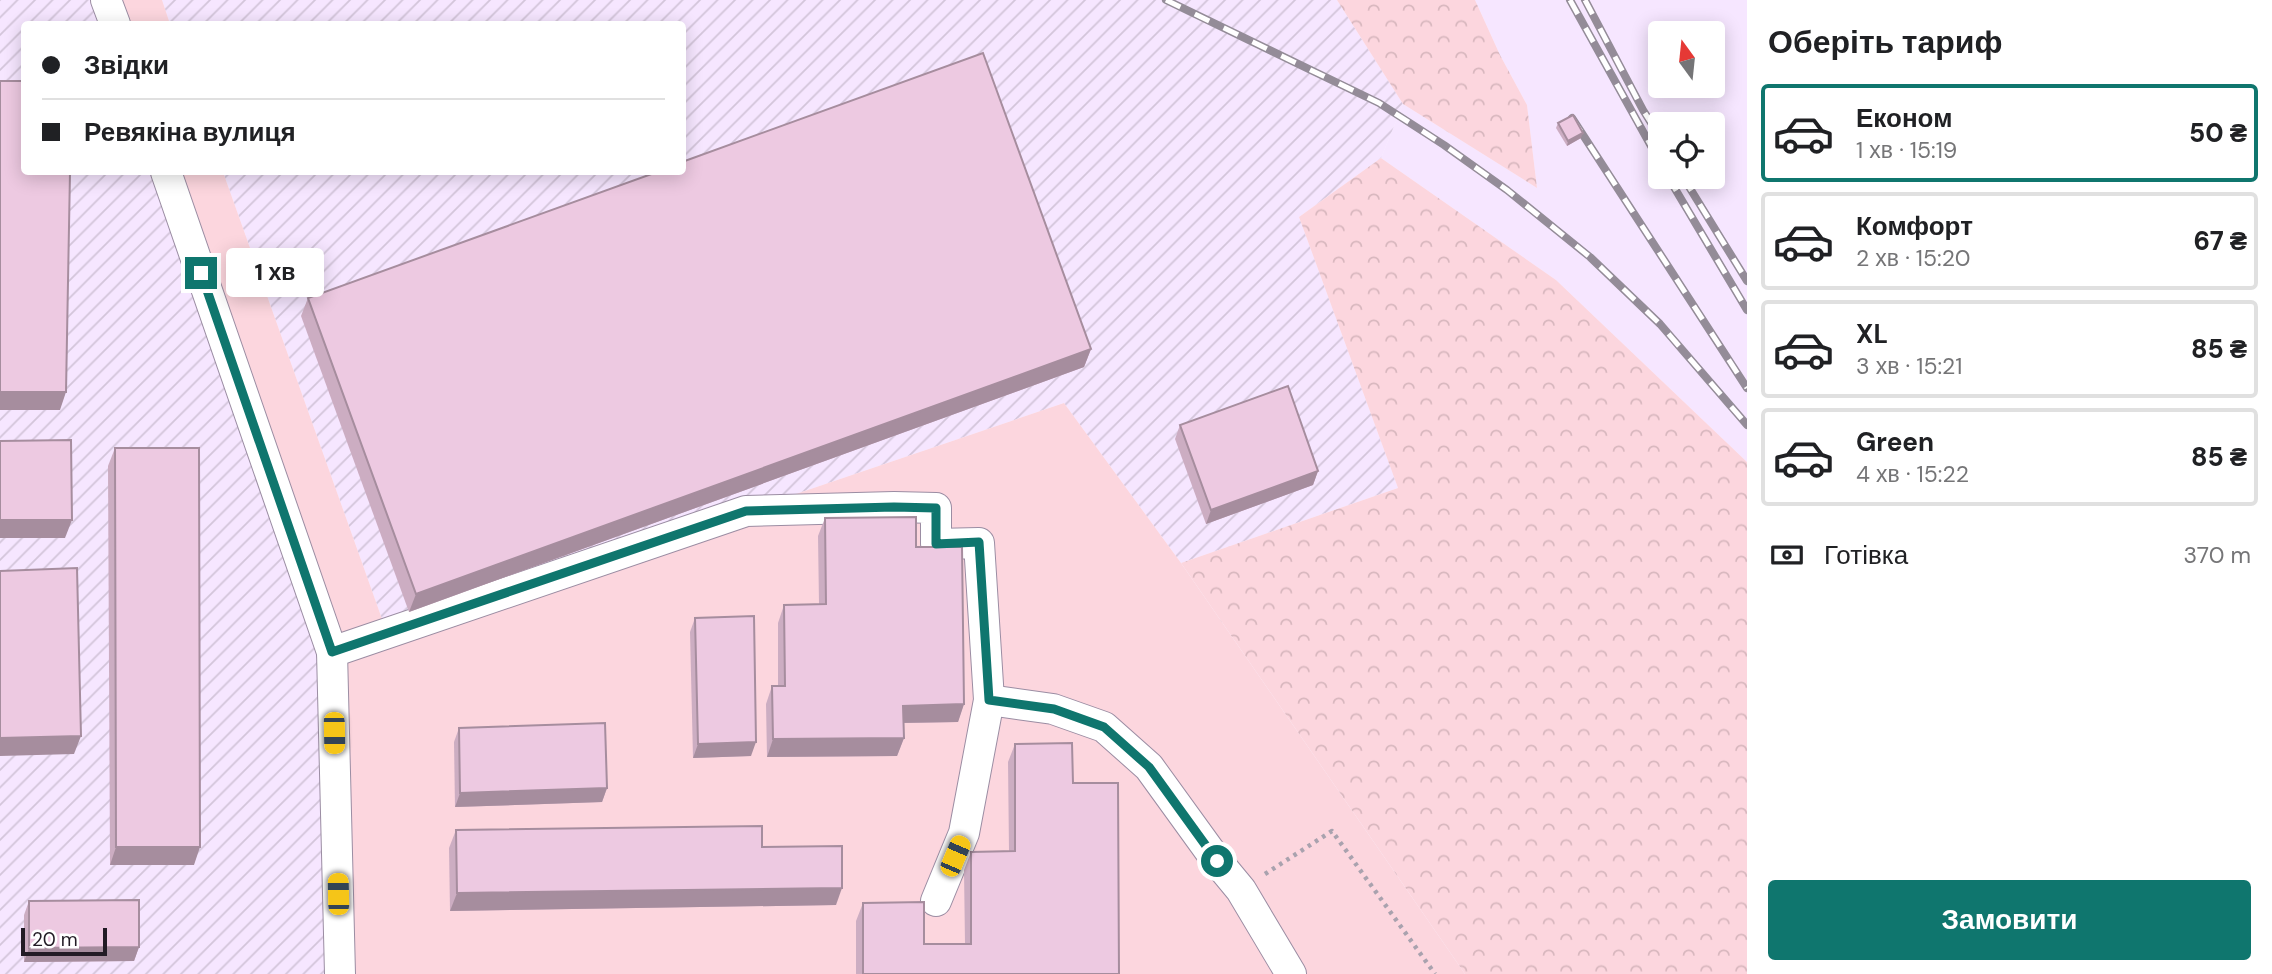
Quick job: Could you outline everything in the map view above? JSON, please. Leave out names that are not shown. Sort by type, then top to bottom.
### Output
[{"type":"street","points":[[106,0],[114,21]]},
{"type":"street","points":[[167,175],[332,652],[340,974]]},
{"type":"street","points":[[332,652],[746,511],[936,508],[936,544],[979,542],[989,700],[964,833],[936,901]]},
{"type":"street","points":[[989,700],[1054,709],[1104,727],[1149,767],[1241,890],[1292,974]]},
{"type":"path","points":[[1241,890],[1332,831],[1435,974]]},
{"type":"shaded area","points":[[0,0],[106,0],[114,21],[21,21],[21,175],[167,175],[332,652],[340,974],[0,974]]},
{"type":"shaded area","points":[[162,0],[1337,0],[1403,104],[1381,158],[1299,217],[1398,488],[1181,563],[1064,403],[387,633],[224,175],[686,175],[686,21],[169,21]]},
{"type":"shaded area","points":[[1475,0],[1747,0],[1747,462],[1556,280],[1381,158],[1403,104],[1537,188],[1527,105]]},
{"type":"green space","points":[[106,0],[162,0],[169,21],[114,21]]},
{"type":"green space","points":[[1337,0],[1475,0],[1527,105],[1537,188],[1403,104]]},
{"type":"green space","points":[[1381,158],[1556,280],[1747,462],[1747,974],[1465,974],[1181,563],[1398,488],[1299,217]]},
{"type":"green space","points":[[167,175],[224,175],[387,633],[1064,403],[1181,563],[1465,974],[340,974],[332,652]]},
{"type":"building","points":[[983,53],[1091,349],[416,594],[308,298],[649,175],[686,175],[686,161]]},
{"type":"building","points":[[0,81],[21,81],[21,175],[70,175],[66,392],[0,392]]},
{"type":"building","points":[[1573,115],[1583,133],[1568,141],[1558,123]]},
{"type":"building","points":[[1288,386],[1318,471],[1211,510],[1180,425]]},
{"type":"building","points":[[71,440],[72,520],[0,520],[0,441]]},
{"type":"building","points":[[115,448],[199,448],[200,847],[116,847]]},
{"type":"building","points":[[916,517],[916,547],[962,547],[964,704],[903,706],[904,738],[773,739],[772,686],[785,686],[784,605],[826,604],[825,518]]},
{"type":"building","points":[[77,568],[81,736],[0,738],[0,571]]},
{"type":"building","points":[[754,616],[756,742],[698,744],[695,618]]},
{"type":"building","points":[[605,723],[607,788],[460,793],[459,728]]},
{"type":"building","points":[[1072,743],[1073,783],[1118,783],[1119,974],[863,974],[863,903],[924,902],[924,944],[971,944],[971,852],[1015,851],[1015,744]]},
{"type":"building","points":[[762,826],[762,847],[842,846],[842,888],[457,893],[456,830]]},
{"type":"building","points":[[139,900],[139,947],[29,948],[29,901]]},
{"type":"railway","points":[[1166,0],[1379,103],[1507,190],[1590,257],[1660,324],[1747,425]]},
{"type":"railway","points":[[1570,0],[1648,141]]},
{"type":"railway","points":[[1585,0],[1648,118]]},
{"type":"railway","points":[[1572,118],[1747,388]]},
{"type":"railway","points":[[1675,189],[1747,310]]},
{"type":"railway","points":[[1690,189],[1747,281]]},
{"type":"route","points":[[201,273],[332,652],[746,511],[936,508],[936,544],[979,542],[989,700],[1054,709],[1104,727],[1149,767],[1217,861]]}]
